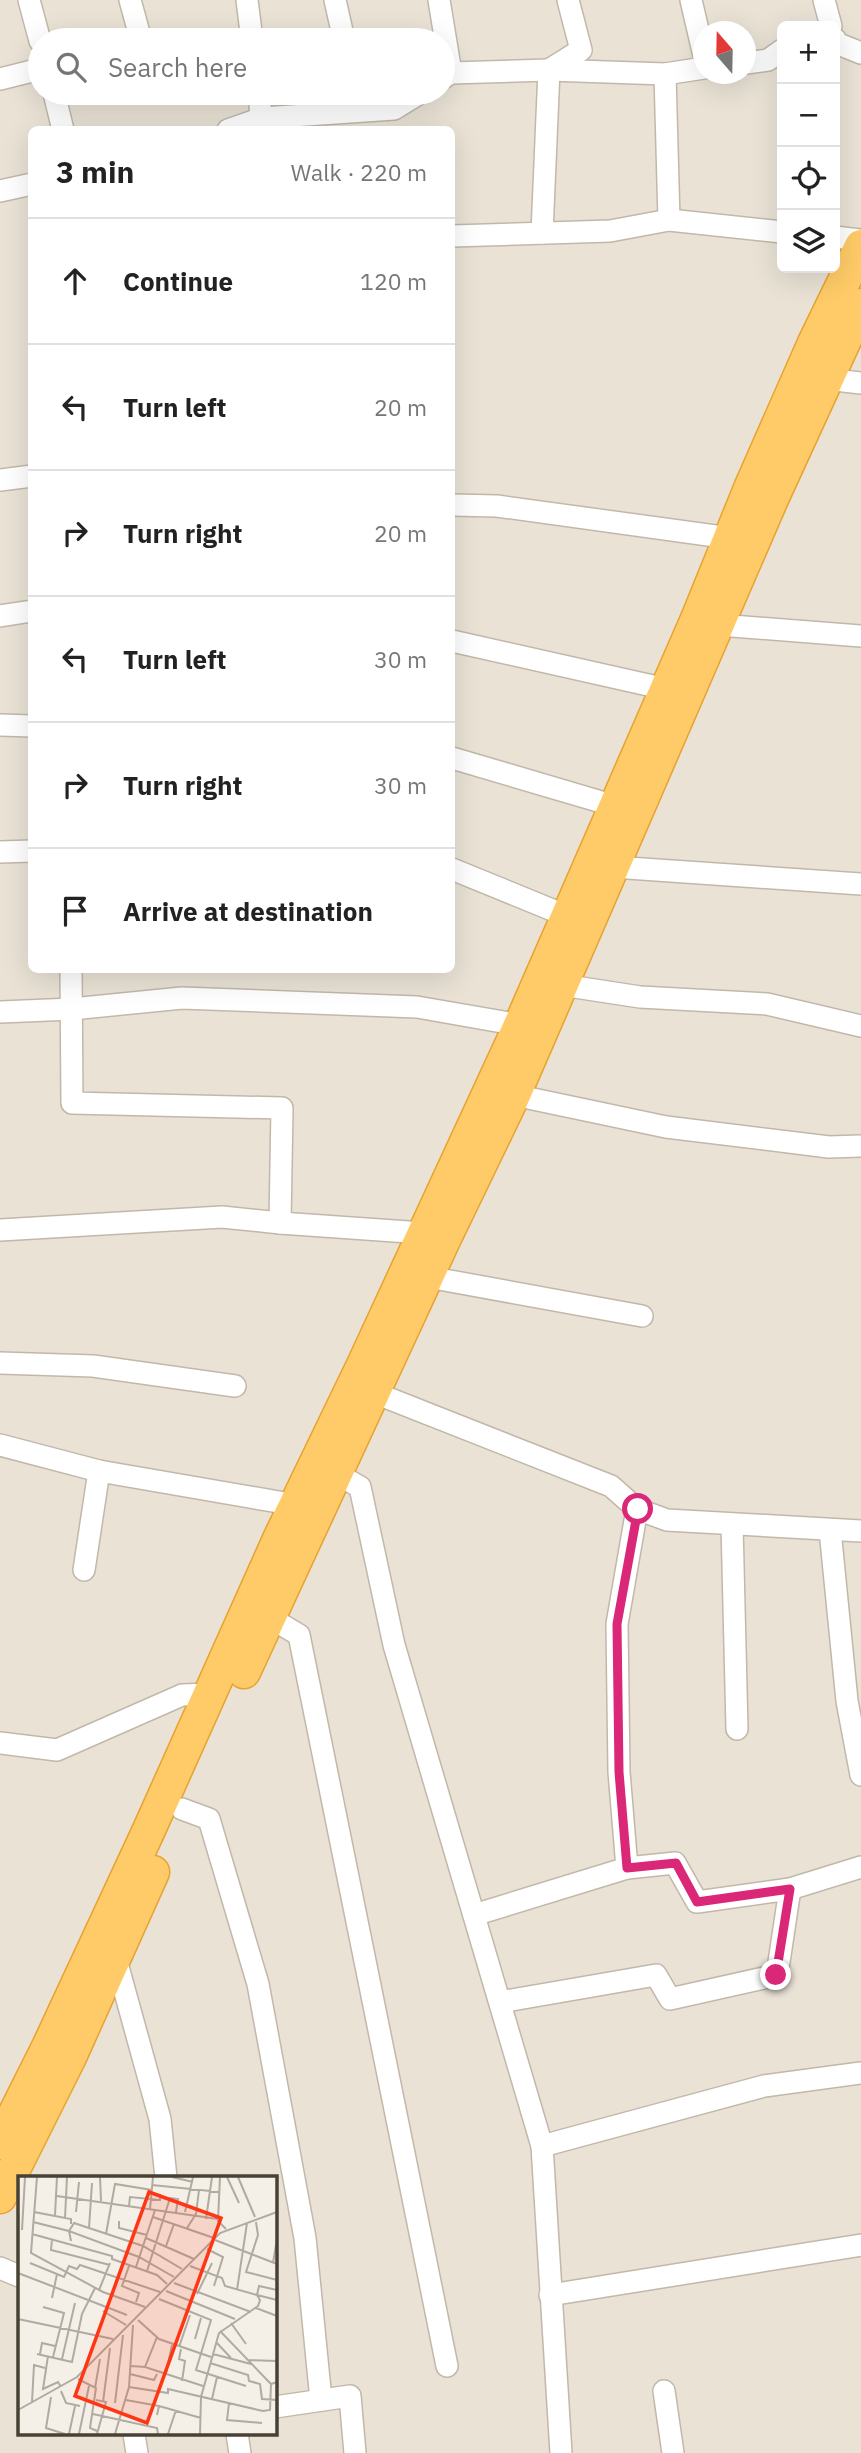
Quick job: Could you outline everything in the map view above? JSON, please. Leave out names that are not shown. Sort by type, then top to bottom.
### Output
[{"type":"highway","points":[[708,622],[730,538],[814,343],[861,246]]},
{"type":"highway","points":[[0,2197],[70,2057],[116,1956],[210,1694],[337,1474],[364,1388],[423,1233],[520,1025],[578,920],[613,867],[677,693],[708,622],[861,305]]},
{"type":"highway","points":[[0,2143],[172,1805],[259,1613],[296,1505],[428,1277],[514,1095],[562,985],[578,920],[615,806],[677,693]]},
{"type":"street","points":[[30,0],[37,28]]},
{"type":"street","points":[[130,0],[138,28]]},
{"type":"street","points":[[247,0],[250,28]]},
{"type":"street","points":[[335,0],[341,28]]},
{"type":"street","points":[[439,0],[442,28]]},
{"type":"street","points":[[549,70],[581,50],[568,0]]},
{"type":"street","points":[[691,0],[696,21]]},
{"type":"street","points":[[840,45],[861,53]]},
{"type":"street","points":[[756,61],[768,60],[777,54]]},
{"type":"street","points":[[541,233],[549,70]]},
{"type":"street","points":[[455,76],[549,70],[665,74],[693,70]]},
{"type":"street","points":[[0,79],[28,72]]},
{"type":"street","points":[[665,74],[669,220]]},
{"type":"street","points":[[57,105],[62,126]]},
{"type":"street","points":[[260,105],[262,124],[344,105]]},
{"type":"street","points":[[373,105],[394,109],[400,105]]},
{"type":"street","points":[[0,191],[28,185]]},
{"type":"street","points":[[455,236],[610,231],[669,220],[777,231]]},
{"type":"street","points":[[840,238],[861,240]]},
{"type":"street","points":[[826,379],[861,383]]},
{"type":"street","points":[[0,480],[28,476]]},
{"type":"street","points":[[455,505],[496,506],[730,538]]},
{"type":"street","points":[[0,616],[28,612]]},
{"type":"street","points":[[708,622],[861,636]]},
{"type":"street","points":[[455,642],[677,693]]},
{"type":"street","points":[[0,725],[28,726]]},
{"type":"street","points":[[455,759],[615,806]]},
{"type":"street","points":[[0,852],[28,851]]},
{"type":"street","points":[[613,867],[861,884]]},
{"type":"street","points":[[455,870],[578,920]]},
{"type":"street","points":[[71,973],[72,1103],[282,1108],[280,1223]]},
{"type":"street","points":[[562,985],[640,997],[767,1004],[861,1026]]},
{"type":"street","points":[[0,1012],[72,1009],[181,998],[417,1007],[520,1025]]},
{"type":"street","points":[[514,1095],[666,1127],[829,1147],[861,1146]]},
{"type":"street","points":[[0,1230],[222,1217],[423,1233]]},
{"type":"street","points":[[428,1277],[642,1316]]},
{"type":"street","points":[[0,1363],[93,1366],[235,1386]]},
{"type":"street","points":[[364,1388],[611,1486],[638,1509],[667,1520],[861,1531]]},
{"type":"street","points":[[0,1446],[99,1471],[296,1505]]},
{"type":"street","points":[[84,1570],[99,1471]]},
{"type":"street","points":[[337,1474],[360,1487],[394,1645],[542,2146],[561,2453]]},
{"type":"street","points":[[627,1868],[619,1772],[617,1624],[638,1509]]},
{"type":"street","points":[[732,1524],[737,1729]]},
{"type":"street","points":[[830,1530],[847,1701],[861,1775]]},
{"type":"street","points":[[259,1613],[299,1635],[447,2366]]},
{"type":"street","points":[[0,1743],[57,1750],[183,1695],[210,1694]]},
{"type":"street","points":[[172,1805],[209,1819],[258,1984],[306,2238],[321,2400]]},
{"type":"street","points":[[474,1915],[627,1868],[676,1863],[697,1902],[790,1889],[861,1867]]},
{"type":"street","points":[[500,2003],[656,1975],[670,1998],[776,1975],[790,1889]]},
{"type":"street","points":[[116,1956],[160,2119],[166,2176]]},
{"type":"street","points":[[542,2146],[764,2086],[861,2073]]},
{"type":"street","points":[[550,2295],[861,2245]]},
{"type":"street","points":[[0,2268],[18,2276]]},
{"type":"street","points":[[664,2391],[673,2453]]},
{"type":"street","points":[[276,2407],[350,2396],[355,2453]]},
{"type":"shaded area","points":[[0,0],[861,0],[861,2453],[0,2453]]},
{"type":"route","points":[[638,1509],[617,1624],[619,1772],[627,1868],[676,1863],[697,1902],[790,1889],[776,1975]]}]
